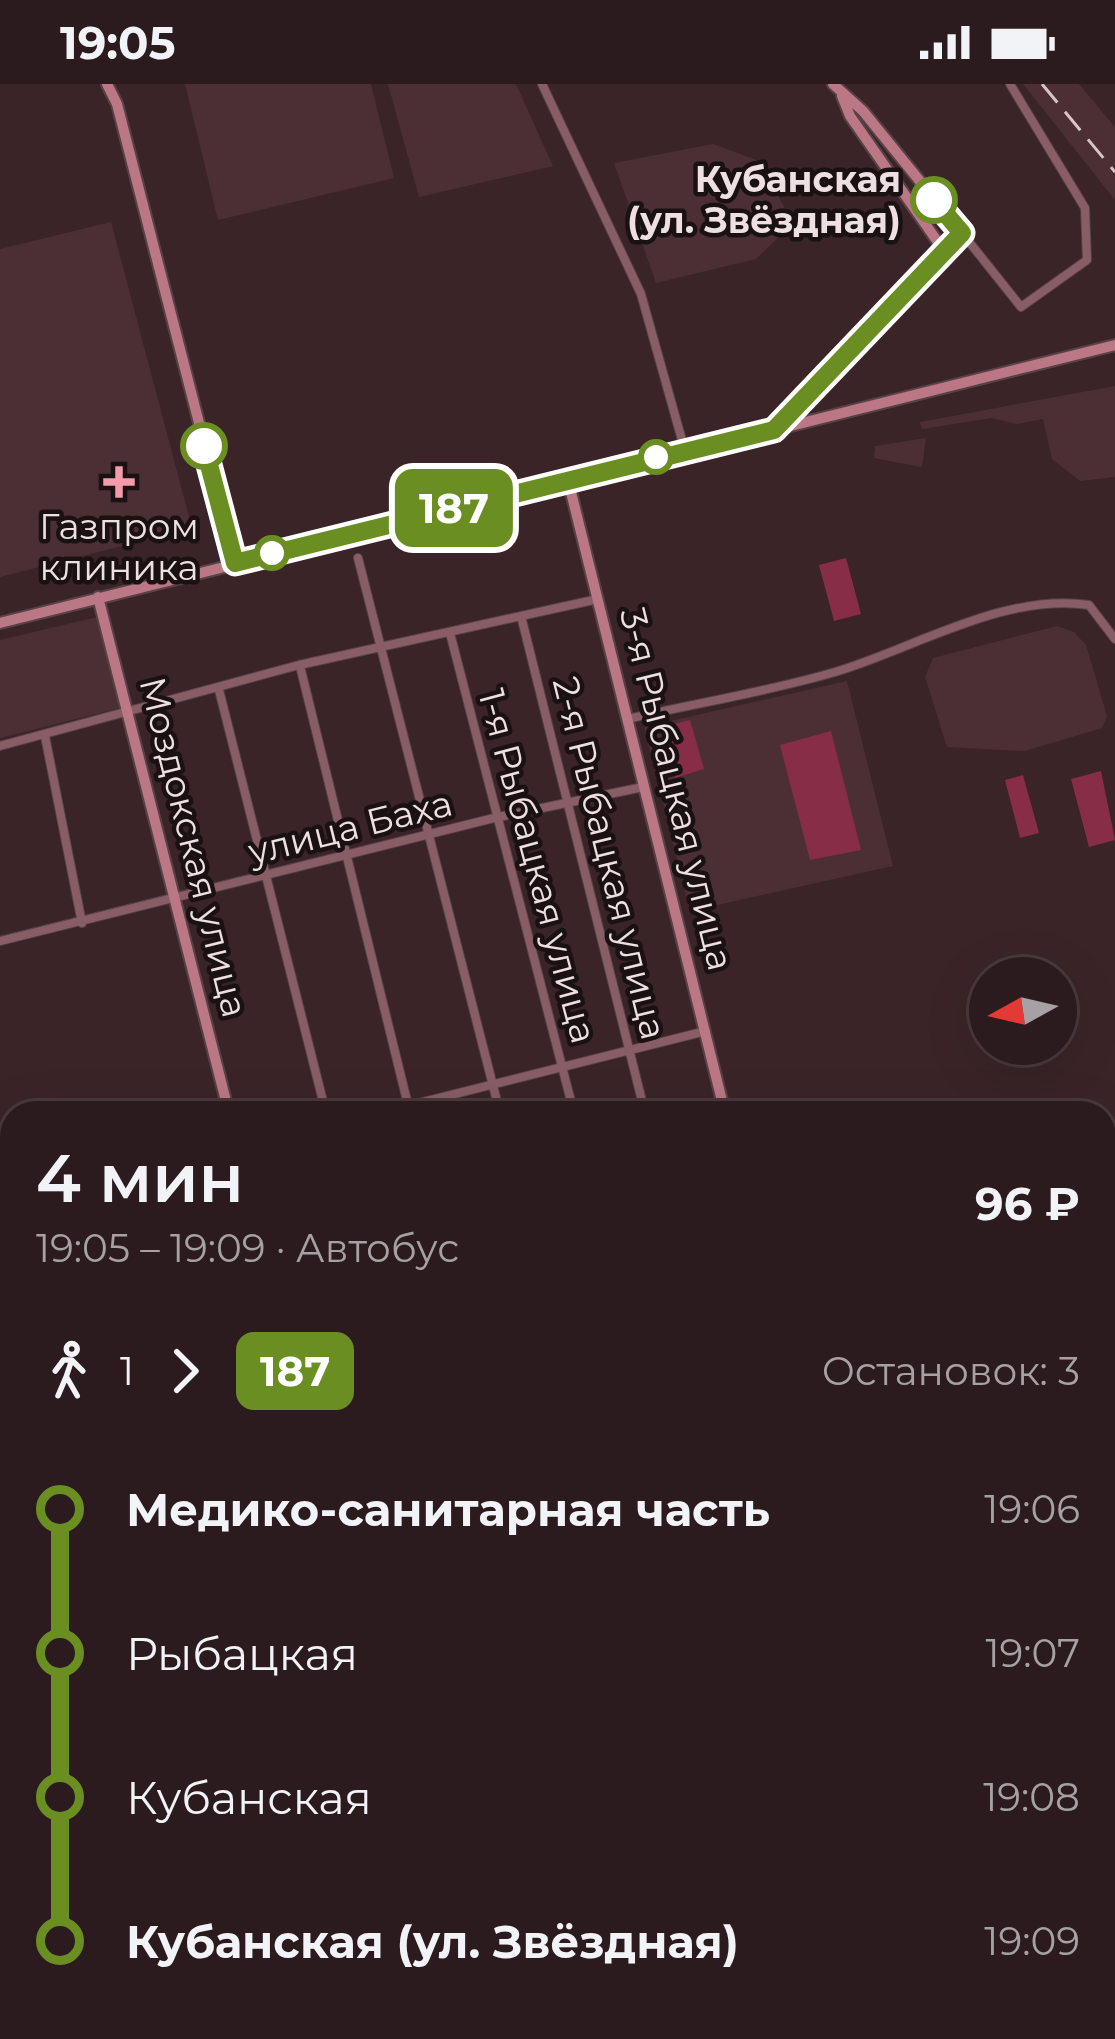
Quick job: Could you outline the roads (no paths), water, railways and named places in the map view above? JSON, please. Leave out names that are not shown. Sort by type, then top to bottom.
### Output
[{"type":"main road","points":[[106,84],[117,104],[235,563]]},
{"type":"main road","points":[[774,430],[932,268],[942,248],[962,233],[863,111],[837,89]]},
{"type":"main road","points":[[837,89],[850,116],[942,248]]},
{"type":"main road","points":[[0,623],[1115,345]]},
{"type":"main road","name":"3-я Рыбацкая улица","points":[[568,480],[722,1101]]},
{"type":"main road","name":"Моздокская улица","points":[[98,597],[226,1101]]},
{"type":"street","points":[[542,84],[641,295],[685,451]]},
{"type":"street","points":[[962,233],[1021,307],[1087,260],[1085,208],[1010,84]]},
{"type":"street","points":[[358,558],[497,1101]]},
{"type":"street","points":[[0,746],[299,665],[599,598]]},
{"type":"street","points":[[628,719],[840,670],[960,626],[1057,600],[1089,605],[1115,639]]},
{"type":"street","name":"2-я Рыбацкая улица","points":[[521,616],[642,1101]]},
{"type":"street","name":"1-я Рыбацкая улица","points":[[450,633],[494,818],[571,1101]]},
{"type":"street","points":[[299,665],[408,1101]]},
{"type":"street","points":[[219,689],[262,877],[323,1101]]},
{"type":"street","points":[[45,736],[82,922]]},
{"type":"street","name":"улица Баха","points":[[0,941],[494,818],[643,787]]},
{"type":"street","points":[[437,1101],[706,1031]]},
{"type":"railway","points":[[1042,84],[1115,172]]},
{"type":"place","name":"Кубанская (ул. Звёздная)","points":[[934,200]]},
{"type":"place","name":"Газпром клиника","points":[[119,482]]}]
